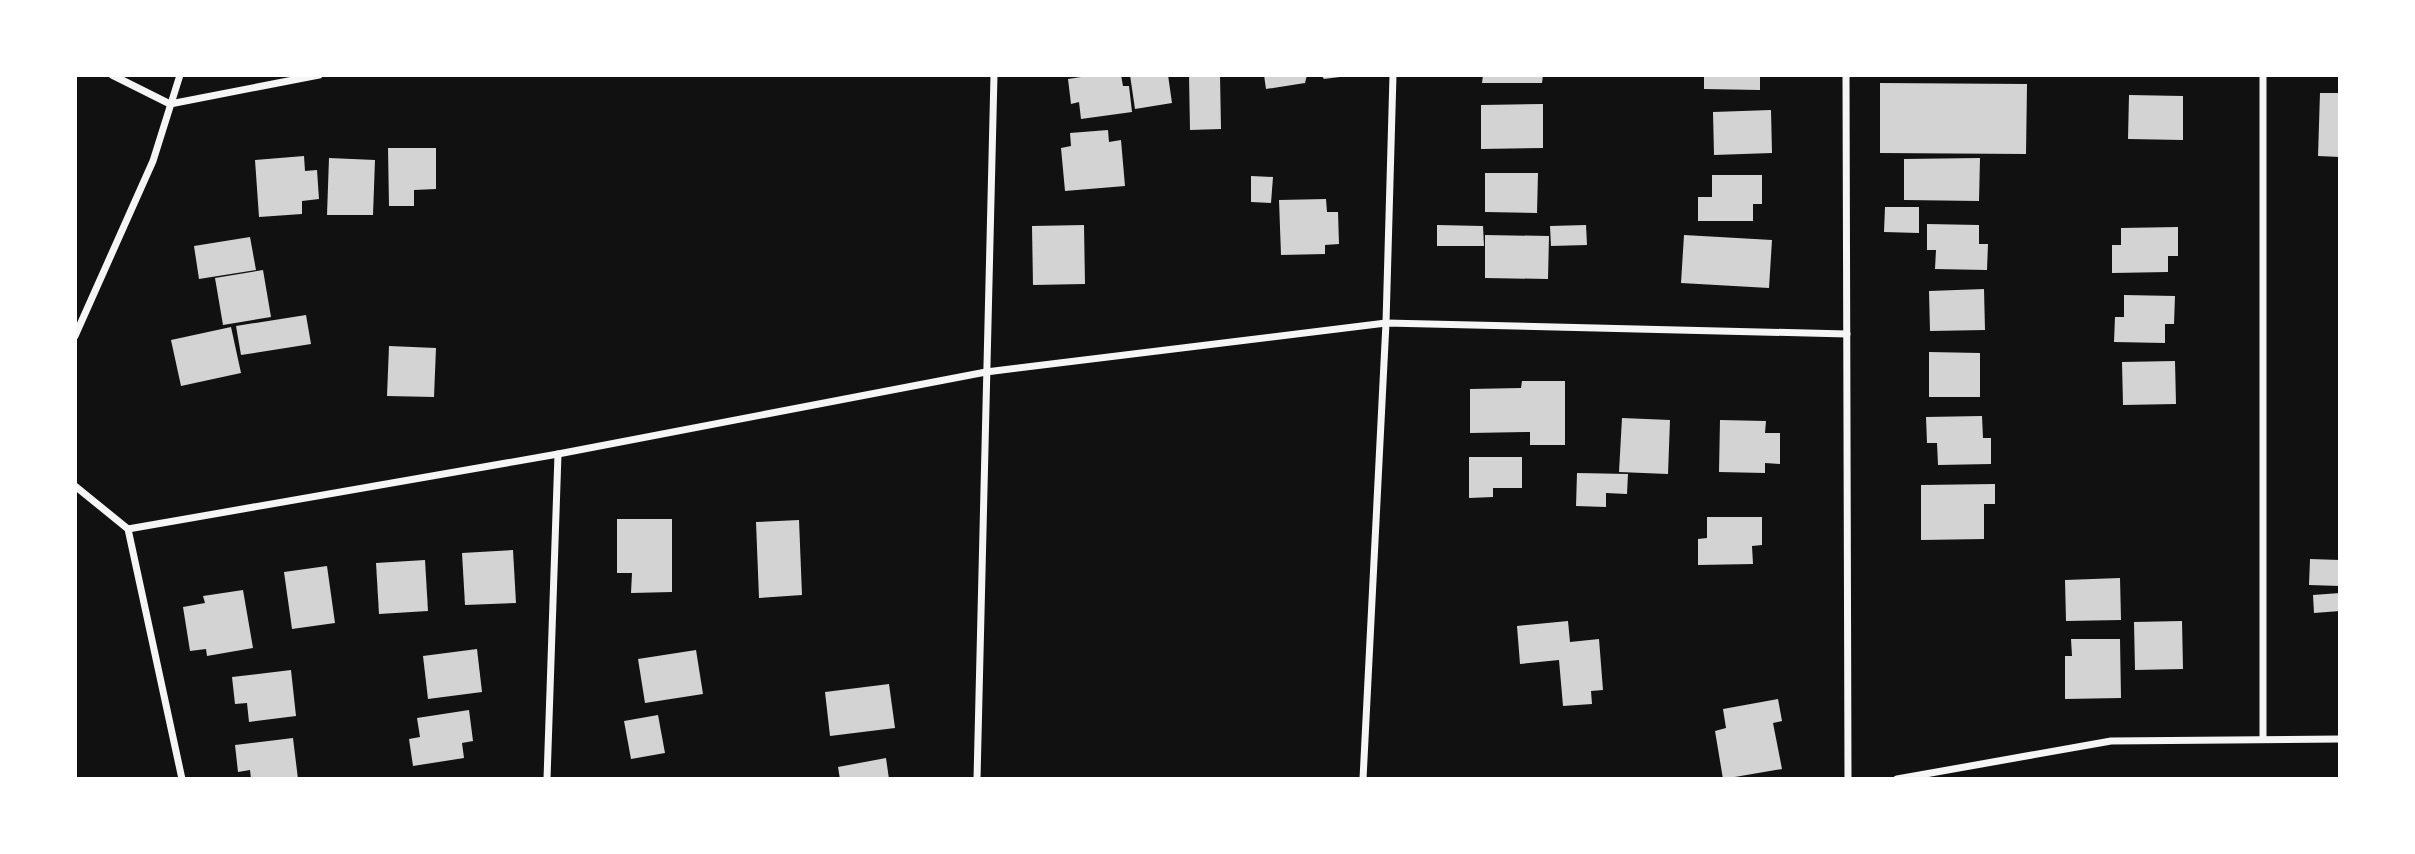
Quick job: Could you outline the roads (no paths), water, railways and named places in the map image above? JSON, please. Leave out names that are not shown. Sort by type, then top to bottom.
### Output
[{"type":"street","points":[[112,75],[170,104],[319,75]]},
{"type":"street","points":[[75,336],[153,161],[180,75]]},
{"type":"street","points":[[977,779],[995,75]]},
{"type":"street","points":[[1363,779],[1386,323],[1393,75]]},
{"type":"street","points":[[1846,75],[1848,779]]},
{"type":"street","points":[[2263,75],[2263,740]]},
{"type":"street","points":[[128,529],[558,454],[986,372],[1386,323],[1847,334]]},
{"type":"street","points":[[547,779],[558,454]]},
{"type":"street","points":[[75,486],[128,529],[182,779]]},
{"type":"street","points":[[1897,779],[2111,741],[2340,739]]}]
